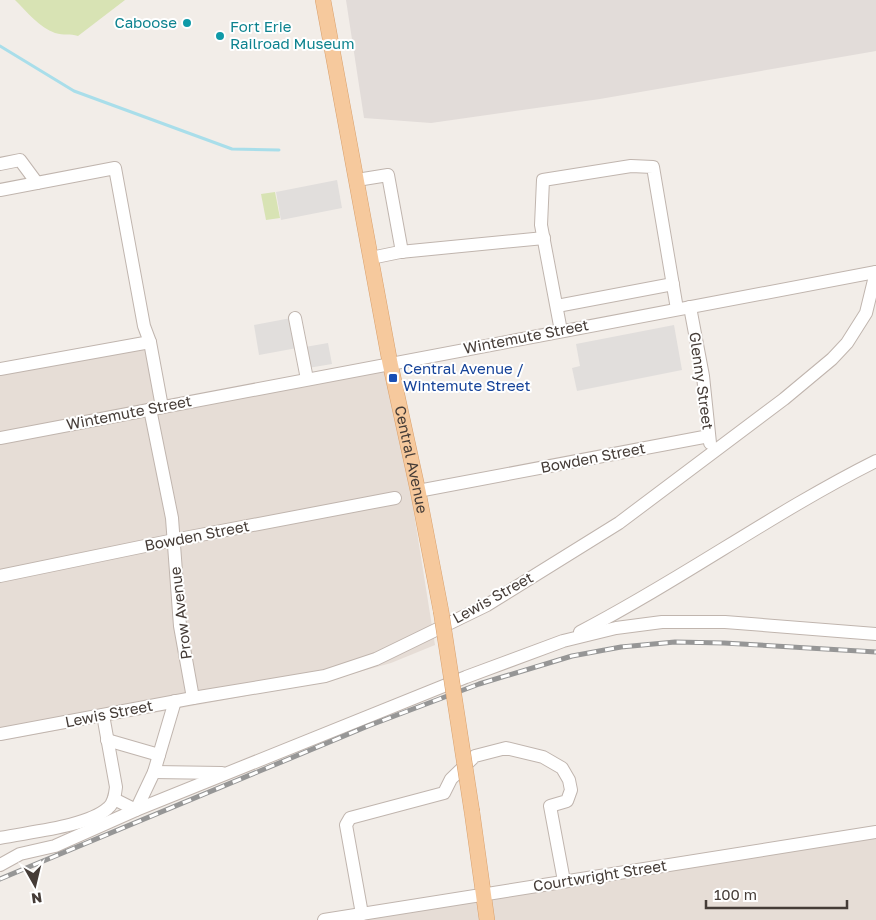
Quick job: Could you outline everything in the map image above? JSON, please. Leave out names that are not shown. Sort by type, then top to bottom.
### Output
[{"type":"main road","name":"Central Avenue","points":[[323,0],[390,363],[418,491],[440,611],[487,920]]},
{"type":"street","points":[[0,164],[20,160],[37,182],[0,190]]},
{"type":"street","points":[[561,331],[541,225],[543,180],[631,166],[653,167],[677,310]]},
{"type":"street","name":"Prow Avenue","points":[[37,182],[115,168],[144,326],[150,342],[156,408],[172,518],[180,626],[192,698]]},
{"type":"street","points":[[357,180],[388,175],[402,252]]},
{"type":"street","points":[[371,258],[402,252],[544,238]]},
{"type":"street","name":"Wintemute Street","points":[[0,438],[876,272]]},
{"type":"street","name":"Lewis Street","points":[[0,734],[175,701],[324,676],[376,658],[487,605],[619,522],[784,399],[832,359],[847,343],[866,313],[876,272]]},
{"type":"street","points":[[557,306],[673,284]]},
{"type":"street","name":"Glenny Street","points":[[690,307],[703,376],[712,454]]},
{"type":"street","points":[[295,318],[306,379]]},
{"type":"street","points":[[0,369],[150,342]]},
{"type":"street","name":"Bowden Street","points":[[418,491],[709,436]]},
{"type":"street","points":[[563,641],[652,593],[762,525],[876,461]]},
{"type":"street","name":"Bowden Street","points":[[0,576],[174,540],[395,498]]},
{"type":"street","points":[[0,865],[20,854],[55,846],[136,810],[563,641],[616,628],[662,622],[724,622],[876,634]]},
{"type":"street","points":[[136,810],[154,772],[175,701]]},
{"type":"street","points":[[0,838],[90,819],[108,808],[114,799],[116,787],[103,715]]},
{"type":"street","points":[[107,740],[159,755]]},
{"type":"street","points":[[362,914],[346,825],[350,818],[444,794],[451,778],[475,756],[506,748],[543,758],[562,768],[569,780],[570,790],[567,801],[550,806],[564,881]]},
{"type":"street","points":[[154,772],[226,774]]},
{"type":"street","points":[[114,799],[136,810]]},
{"type":"street","name":"Courtwright Street","points":[[324,920],[876,832]]},
{"type":"shaded area","points":[[346,0],[876,0],[876,51],[600,99],[431,123],[364,118]]},
{"type":"shaded area","points":[[337,180],[342,208],[281,220],[276,192]]},
{"type":"shaded area","points":[[291,318],[297,348],[259,355],[254,325]]},
{"type":"shaded area","points":[[674,325],[682,370],[577,391],[572,368],[580,366],[576,344]]},
{"type":"shaded area","points":[[156,343],[167,402],[390,363],[435,645],[391,663],[323,682],[0,741],[0,368]]},
{"type":"shaded area","points":[[328,343],[332,364],[308,368],[305,347]]},
{"type":"shaded area","points":[[876,833],[876,920],[324,920]]},
{"type":"green space","points":[[15,0],[125,0],[78,36],[49,31]]},
{"type":"green space","points":[[275,192],[280,218],[266,220],[261,194]]},
{"type":"waterway","points":[[0,46],[74,91],[232,149],[279,150]]},
{"type":"railway","points":[[0,879],[368,726],[479,684],[572,656],[621,647],[675,642],[876,652]]},
{"type":"place","name":"Caboose","points":[[187,23]]},
{"type":"place","name":"Fort Erie Railroad Museum","points":[[220,36]]},
{"type":"place","name":"Central Avenue / Wintemute Street","points":[[393,378]]}]
